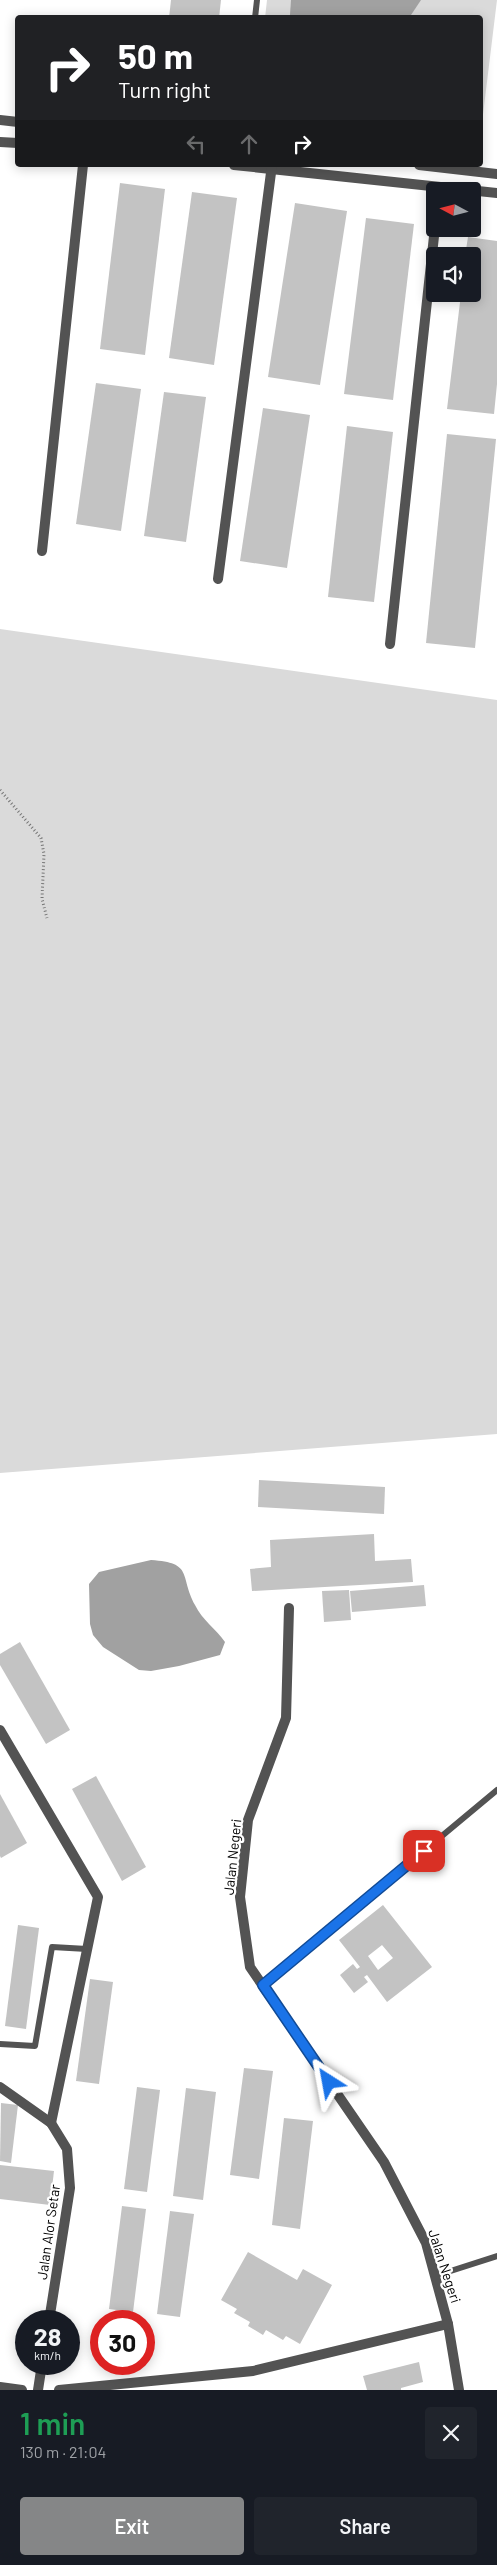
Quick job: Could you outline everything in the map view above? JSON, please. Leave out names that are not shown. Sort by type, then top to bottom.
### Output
[{"type":"street","points":[[0,120],[15,122]]},
{"type":"street","points":[[0,142],[15,140]]},
{"type":"street","points":[[42,551],[82,167]]},
{"type":"street","points":[[218,579],[272,167],[426,186]]},
{"type":"street","points":[[440,182],[441,167]]},
{"type":"street","points":[[448,167],[497,174]]},
{"type":"street","points":[[481,192],[497,193]]},
{"type":"street","points":[[390,644],[434,238]]},
{"type":"street","name":"Jalan Negeri","points":[[289,1608],[286,1718],[248,1820],[240,1897],[250,1967],[384,2162],[426,2243],[448,2324],[459,2390]]},
{"type":"street","points":[[0,1730],[98,1897],[51,2124]]},
{"type":"street","name":"Jalan Alor Setar","points":[[0,2087],[51,2124],[67,2149],[70,2188],[51,2310]]},
{"type":"street","points":[[59,2390],[253,2371],[448,2324]]},
{"type":"street","points":[[38,2390],[40,2375]]},
{"type":"street","points":[[0,2387],[22,2390]]},
{"type":"lane","points":[[255,15],[257,0]]},
{"type":"lane","points":[[263,1985],[497,1790]]},
{"type":"lane","points":[[0,2044],[35,2046],[52,1947],[87,1949]]},
{"type":"lane","points":[[435,2276],[497,2256]]},
{"type":"path","points":[[0,790],[41,838],[44,854],[42,899],[47,918]]},
{"type":"shaded area","points":[[267,0],[497,0],[483,114],[483,15],[265,15]]},
{"type":"shaded area","points":[[291,0],[421,0],[411,15],[290,15]]},
{"type":"shaded area","points":[[0,629],[497,700],[497,1434],[0,1473]]},
{"type":"shaded area","points":[[151,1560],[174,1564],[183,1572],[190,1595],[198,1610],[225,1642],[220,1655],[179,1666],[151,1671],[139,1670],[103,1647],[93,1635],[90,1624],[89,1584],[99,1572]]},
{"type":"building","points":[[171,0],[221,0],[219,15],[169,15]]},
{"type":"building","points":[[120,183],[165,189],[145,355],[100,349]]},
{"type":"building","points":[[192,192],[237,198],[214,365],[169,358]]},
{"type":"building","points":[[295,203],[347,211],[320,385],[268,377]]},
{"type":"building","points":[[366,218],[414,224],[393,400],[344,394]]},
{"type":"building","points":[[468,238],[497,241],[497,384],[494,414],[447,409],[460,302],[481,302],[481,247],[466,247]]},
{"type":"building","points":[[96,383],[141,389],[121,531],[76,524]]},
{"type":"building","points":[[164,392],[206,397],[186,542],[144,536]]},
{"type":"building","points":[[263,408],[310,415],[287,568],[240,561]]},
{"type":"building","points":[[347,426],[393,432],[374,602],[328,597]]},
{"type":"building","points":[[447,434],[496,439],[475,648],[426,643]]},
{"type":"building","points":[[259,1480],[385,1487],[384,1514],[258,1507]]},
{"type":"building","points":[[374,1534],[375,1561],[411,1559],[413,1582],[252,1591],[250,1569],[271,1567],[270,1540]]},
{"type":"building","points":[[424,1585],[426,1606],[352,1612],[350,1591]]},
{"type":"building","points":[[349,1590],[351,1620],[324,1622],[322,1591]]},
{"type":"building","points":[[20,1642],[70,1730],[46,1744],[0,1665],[0,1654]]},
{"type":"building","points":[[96,1776],[146,1867],[122,1881],[72,1789]]},
{"type":"building","points":[[0,1794],[27,1843],[1,1858],[0,1856]]},
{"type":"building","points":[[383,1905],[432,1967],[387,2002],[367,1975],[364,1977],[368,1982],[354,1993],[340,1975],[353,1964],[357,1969],[360,1967],[339,1940]],"holes":[[[382,1945],[393,1958],[378,1970],[368,1956]]]},
{"type":"building","points":[[18,1925],[39,1928],[26,2029],[5,2026]]},
{"type":"building","points":[[90,1979],[113,1982],[99,2084],[76,2081]]},
{"type":"building","points":[[244,2068],[273,2071],[259,2179],[230,2175]]},
{"type":"building","points":[[137,2087],[160,2090],[147,2192],[124,2189]]},
{"type":"building","points":[[186,2088],[216,2092],[203,2200],[173,2196]]},
{"type":"building","points":[[1,2103],[18,2105],[11,2163],[0,2161]]},
{"type":"building","points":[[284,2118],[313,2121],[300,2229],[272,2225]]},
{"type":"building","points":[[0,2165],[54,2171],[50,2205],[0,2199]]},
{"type":"building","points":[[122,2206],[146,2209],[133,2310],[109,2309]]},
{"type":"building","points":[[170,2211],[194,2214],[180,2317],[157,2314]]},
{"type":"building","points":[[248,2252],[297,2280],[303,2269],[332,2285],[300,2344],[286,2336],[283,2340],[266,2330],[263,2335],[248,2326],[250,2322],[234,2313],[237,2309],[221,2300]]},
{"type":"building","points":[[419,2362],[423,2382],[401,2388],[401,2390],[367,2390],[363,2376]]},
{"type":"route","points":[[329,2082],[263,1985],[424,1851]]}]
